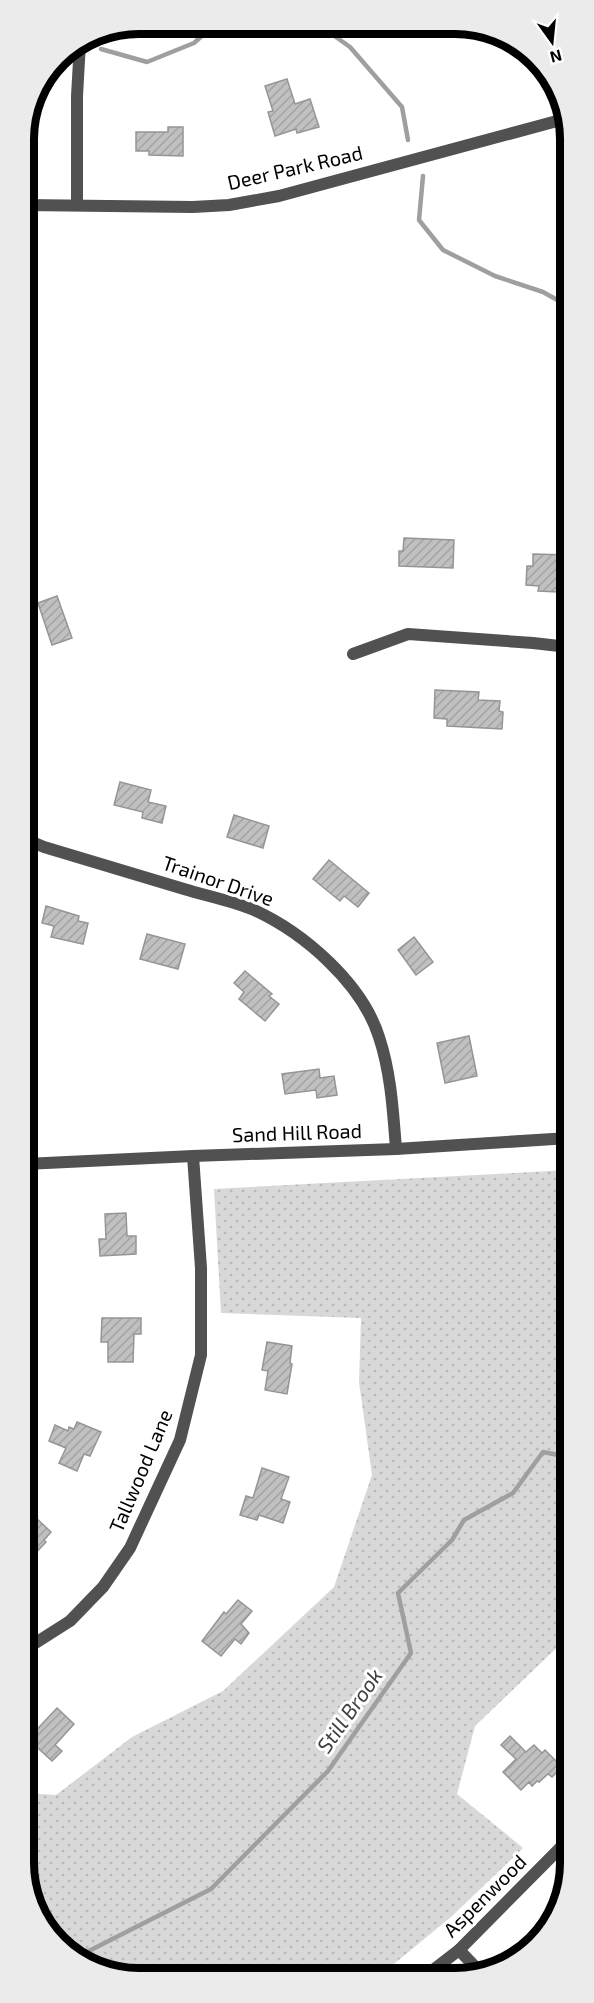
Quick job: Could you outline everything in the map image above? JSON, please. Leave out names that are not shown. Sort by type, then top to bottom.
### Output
[{"type":"street","points":[[77,205],[79,54]]},
{"type":"street","name":"Deer Park Road","points":[[35,205],[193,207],[230,205],[279,196],[557,121]]},
{"type":"street","points":[[353,654],[408,634],[560,646]]},
{"type":"street","name":"Trainor Drive","points":[[35,843],[252,909],[285,927],[315,949],[357,994],[369,1012],[379,1036],[392,1094],[396,1149]]},
{"type":"street","name":"Sand Hill Road","points":[[34,1164],[396,1149],[559,1139]]},
{"type":"street","name":"Tallwood Lane","points":[[34,1645],[70,1622],[102,1587],[130,1548],[180,1440],[201,1355],[201,1268],[194,1156]]},
{"type":"street","name":"Aspenwood","points":[[436,1968],[459,1950],[559,1849]]},
{"type":"street","points":[[459,1950],[474,1966]]},
{"type":"shaded area","points":[[559,1171],[559,1645],[475,1726],[457,1794],[523,1848],[451,1917],[389,1968],[140,1968],[106,1963],[87,1954],[65,1938],[45,1910],[37,1884],[34,1864],[34,1794],[56,1795],[132,1737],[223,1691],[334,1587],[372,1475],[359,1382],[361,1318],[221,1313],[214,1189]]},
{"type":"building","points":[[287,79],[295,104],[310,99],[319,127],[297,133],[296,129],[275,136],[268,112],[273,111],[265,86]]},
{"type":"building","points":[[168,127],[183,127],[183,156],[149,155],[149,151],[136,151],[136,132],[168,132]]},
{"type":"building","points":[[404,538],[454,540],[453,568],[399,566],[399,551],[403,551]]},
{"type":"building","points":[[533,554],[560,555],[558,592],[538,591],[539,586],[526,585],[527,566],[533,566]]},
{"type":"building","points":[[57,596],[72,638],[52,645],[38,603]]},
{"type":"building","points":[[435,690],[479,692],[478,700],[500,701],[499,711],[503,712],[502,729],[447,726],[447,719],[434,718]]},
{"type":"building","points":[[120,782],[151,790],[148,802],[166,806],[162,823],[142,818],[143,812],[114,805]]},
{"type":"building","points":[[234,815],[269,826],[263,848],[227,837]]},
{"type":"building","points":[[329,860],[369,893],[358,907],[344,896],[340,901],[313,879]]},
{"type":"building","points":[[46,906],[79,916],[78,921],[88,923],[83,944],[51,937],[54,926],[42,923]]},
{"type":"building","points":[[147,934],[185,944],[178,969],[140,959]]},
{"type":"building","points":[[414,937],[433,962],[416,975],[398,950]]},
{"type":"building","points":[[245,971],[272,994],[269,996],[279,1004],[265,1021],[239,999],[244,992],[234,983]]},
{"type":"building","points":[[469,1036],[477,1076],[445,1083],[437,1043]]},
{"type":"building","points":[[319,1069],[320,1078],[334,1076],[337,1095],[317,1098],[316,1090],[285,1094],[282,1074]]},
{"type":"building","points":[[126,1213],[127,1236],[136,1236],[136,1254],[100,1256],[99,1239],[106,1239],[105,1214]]},
{"type":"building","points":[[102,1318],[141,1318],[141,1334],[134,1334],[133,1362],[108,1362],[108,1342],[101,1342]]},
{"type":"building","points":[[267,1342],[292,1346],[290,1363],[292,1364],[287,1394],[265,1390],[268,1371],[262,1370]]},
{"type":"building","points":[[77,1422],[101,1432],[90,1456],[84,1454],[77,1471],[59,1463],[66,1448],[49,1441],[55,1425],[68,1431],[69,1427],[74,1429]]},
{"type":"building","points":[[262,1468],[289,1477],[281,1499],[290,1502],[283,1523],[259,1515],[257,1520],[240,1515],[246,1496],[253,1498]]},
{"type":"building","points":[[34,1516],[51,1532],[44,1540],[46,1542],[34,1554]]},
{"type":"building","points":[[238,1600],[252,1611],[241,1624],[249,1633],[241,1644],[235,1639],[221,1656],[202,1641],[224,1612],[226,1614]]},
{"type":"building","points":[[57,1708],[74,1724],[55,1745],[62,1751],[52,1761],[34,1745],[34,1733]]},
{"type":"building","points":[[510,1736],[526,1752],[534,1745],[542,1753],[545,1750],[559,1764],[559,1770],[552,1777],[548,1774],[532,1786],[529,1782],[521,1790],[503,1772],[516,1759],[501,1745]]},
{"type":"waterway","points":[[101,49],[147,62],[194,43],[204,34]]},
{"type":"waterway","points":[[332,34],[350,47],[402,107],[408,140]]},
{"type":"waterway","points":[[423,176],[419,220],[443,250],[495,276],[543,292],[560,301]]},
{"type":"waterway","name":"Still Brook","points":[[85,1953],[211,1889],[328,1771],[411,1653],[398,1593],[452,1540],[464,1520],[513,1493],[543,1452],[559,1455]]}]
